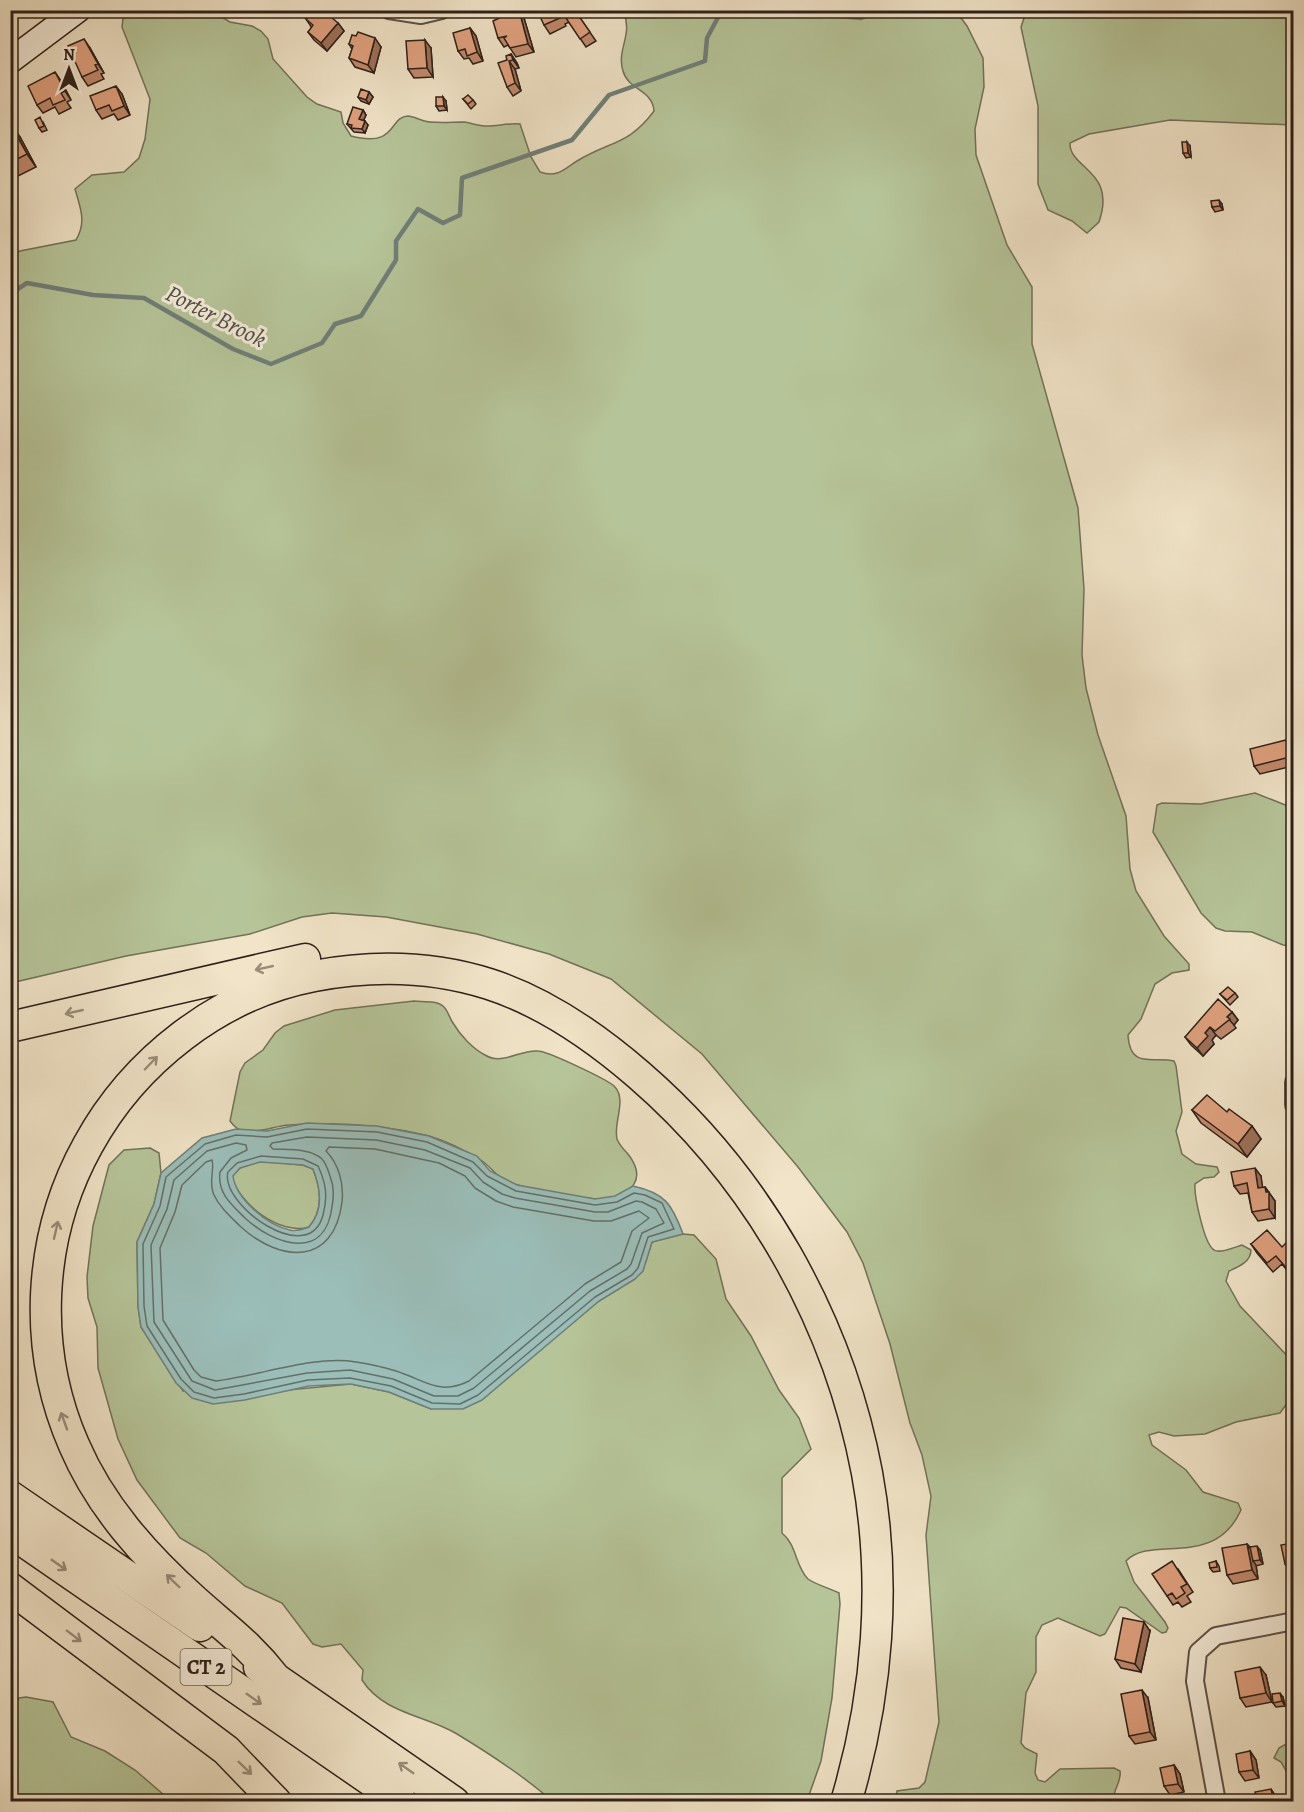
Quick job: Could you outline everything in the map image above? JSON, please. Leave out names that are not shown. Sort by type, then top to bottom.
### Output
[{"type":"highway","points":[[10,1027],[319,956],[361,951],[422,951],[483,963],[542,986],[599,1020],[662,1069],[730,1142],[765,1186],[794,1230],[839,1320],[870,1407],[890,1511],[895,1628],[885,1716],[865,1802]]},
{"type":"highway","points":[[276,1679],[246,1643],[187,1594],[132,1537],[98,1493],[75,1448],[56,1399],[46,1339],[47,1279],[59,1215],[78,1165],[112,1108],[154,1059],[202,1023],[265,990],[320,975],[394,969],[459,976],[522,996],[560,1016],[612,1052],[649,1084],[698,1132],[740,1184],[775,1235],[806,1290],[831,1347],[850,1401],[867,1474],[875,1533],[877,1607],[874,1664],[865,1728],[846,1802]]},
{"type":"highway","name":"CT 2","points":[[10,1496],[454,1802]]},
{"type":"highway","name":"CT 2","points":[[10,1532],[402,1802]]},
{"type":"highway","points":[[10,1588],[226,1750],[276,1802]]},
{"type":"street","points":[[10,61],[78,10]]},
{"type":"street","points":[[388,10],[421,15],[442,10]]},
{"type":"street","points":[[1293,1082],[1293,1105]]},
{"type":"street","points":[[1218,1802],[1195,1682],[1198,1652],[1208,1640],[1216,1636],[1293,1622]]},
{"type":"green space","points":[[124,11],[212,11],[230,22],[252,26],[268,39],[273,59],[307,97],[317,104],[341,112],[343,123],[351,136],[366,139],[377,138],[390,131],[397,121],[408,116],[428,122],[464,122],[484,126],[520,124],[531,157],[540,172],[546,174],[560,172],[627,136],[645,122],[654,111],[653,104],[630,82],[623,71],[621,63],[627,27],[623,11],[956,11],[967,26],[983,58],[984,87],[975,129],[976,155],[1007,245],[1032,287],[1032,344],[1078,508],[1084,589],[1082,655],[1086,688],[1098,735],[1126,816],[1130,869],[1136,891],[1164,936],[1189,964],[1189,970],[1172,973],[1155,984],[1141,1019],[1128,1035],[1130,1046],[1138,1057],[1174,1061],[1182,1112],[1176,1131],[1182,1154],[1196,1164],[1217,1167],[1219,1172],[1214,1177],[1204,1178],[1195,1184],[1203,1229],[1214,1250],[1224,1251],[1242,1245],[1251,1250],[1246,1261],[1229,1271],[1226,1281],[1240,1306],[1293,1362],[1293,1395],[1280,1413],[1236,1422],[1205,1434],[1174,1436],[1159,1432],[1149,1435],[1152,1445],[1186,1470],[1203,1492],[1238,1503],[1241,1510],[1229,1528],[1215,1539],[1183,1548],[1151,1550],[1137,1554],[1126,1561],[1134,1582],[1165,1622],[1168,1628],[1166,1632],[1162,1633],[1126,1608],[1120,1607],[1105,1634],[1100,1636],[1058,1618],[1042,1625],[1036,1637],[1036,1672],[1026,1693],[1021,1743],[1025,1748],[1037,1754],[1035,1773],[1038,1780],[1045,1782],[1060,1769],[1114,1768],[1120,1771],[1120,1779],[1114,1793],[1114,1801],[900,1802],[896,1796],[897,1791],[919,1788],[925,1782],[939,1722],[926,1535],[931,1496],[922,1455],[910,1423],[890,1344],[863,1263],[847,1232],[798,1167],[702,1054],[611,979],[549,954],[477,934],[386,917],[332,913],[302,917],[250,934],[126,956],[11,983],[11,257],[20,251],[76,240],[82,221],[75,189],[92,175],[124,172],[139,158],[145,139],[150,99],[122,27]]},
{"type":"green space","points":[[1031,11],[1293,11],[1293,125],[1170,120],[1089,134],[1070,143],[1072,152],[1091,173],[1102,191],[1103,205],[1099,222],[1087,233],[1072,221],[1048,210],[1038,184],[1038,106],[1021,27],[1024,18]]},
{"type":"green space","points":[[1255,793],[1293,808],[1293,946],[1283,945],[1252,932],[1225,931],[1216,928],[1201,913],[1153,832],[1157,805],[1162,803],[1201,804]]},
{"type":"green space","points":[[414,1001],[434,1002],[441,1005],[467,1041],[492,1058],[505,1058],[531,1051],[544,1052],[615,1087],[620,1098],[617,1139],[631,1159],[637,1174],[631,1188],[621,1195],[596,1199],[525,1187],[499,1177],[482,1161],[449,1143],[429,1136],[394,1129],[324,1124],[289,1125],[246,1131],[238,1129],[230,1121],[240,1072],[245,1063],[263,1050],[275,1033],[284,1026],[335,1010]]},
{"type":"green space","points":[[150,1148],[159,1153],[161,1173],[154,1204],[137,1242],[138,1306],[141,1327],[183,1391],[277,1391],[351,1384],[389,1392],[431,1409],[522,1364],[599,1301],[635,1279],[646,1261],[652,1242],[683,1234],[694,1235],[716,1259],[726,1299],[751,1336],[779,1390],[799,1418],[811,1449],[782,1478],[782,1533],[791,1543],[808,1579],[839,1593],[840,1604],[832,1698],[821,1761],[807,1801],[552,1801],[506,1766],[457,1734],[406,1713],[382,1700],[362,1680],[363,1670],[341,1644],[322,1647],[313,1644],[282,1603],[245,1586],[206,1553],[180,1538],[137,1480],[118,1439],[98,1368],[97,1327],[88,1298],[87,1277],[93,1226],[109,1165],[124,1150]]},
{"type":"green space","points":[[260,1161],[303,1165],[313,1169],[320,1199],[317,1214],[309,1227],[298,1229],[274,1222],[252,1207],[243,1197],[232,1176],[240,1168]]},
{"type":"green space","points":[[26,1697],[53,1702],[71,1737],[105,1751],[135,1770],[171,1801],[11,1801],[11,1713],[19,1698]]},
{"type":"green space","points":[[1293,1740],[1293,1783],[1281,1762],[1274,1758],[1279,1748]]},
{"type":"water","points":[[307,1123],[377,1126],[429,1136],[477,1156],[490,1171],[517,1185],[595,1199],[615,1196],[633,1186],[653,1192],[666,1201],[683,1234],[652,1242],[643,1271],[635,1279],[599,1301],[482,1400],[463,1409],[431,1409],[389,1392],[351,1384],[309,1386],[245,1400],[213,1404],[192,1398],[176,1383],[141,1327],[138,1307],[137,1242],[154,1204],[161,1173],[202,1138],[236,1129],[267,1131]],"holes":[[[260,1162],[303,1165],[313,1169],[320,1199],[317,1214],[309,1227],[293,1231],[272,1223],[246,1202],[235,1185],[233,1176],[240,1168]]]},
{"type":"building","points":[[313,10],[323,10],[338,23],[321,43],[308,32],[313,25],[306,19]]},
{"type":"building","points":[[519,10],[528,44],[510,48],[504,38],[507,36],[498,38],[493,21]]},
{"type":"building","points":[[537,10],[562,10],[564,13],[559,15],[560,18],[544,25]]},
{"type":"building","points":[[576,12],[590,32],[580,39],[566,18]]},
{"type":"building","points":[[470,28],[477,52],[467,56],[465,49],[458,51],[453,33]]},
{"type":"building","points":[[358,32],[375,38],[368,65],[349,58],[353,46],[349,44],[352,35],[356,36]]},
{"type":"building","points":[[84,39],[98,64],[95,65],[98,70],[82,77],[68,46]]},
{"type":"building","points":[[425,40],[427,68],[408,69],[406,41]]},
{"type":"building","points":[[511,54],[513,60],[509,61],[515,83],[507,87],[498,63],[507,60],[506,56]]},
{"type":"building","points":[[55,72],[65,91],[61,93],[65,100],[53,105],[50,98],[37,105],[28,86]]},
{"type":"building","points":[[116,86],[124,106],[112,111],[109,105],[96,110],[90,96]]},
{"type":"building","points":[[361,89],[369,92],[366,100],[358,97]]},
{"type":"building","points":[[468,95],[473,100],[468,104],[463,99]]},
{"type":"building","points":[[436,97],[443,97],[444,106],[436,106]]},
{"type":"building","points":[[353,107],[363,110],[359,119],[365,121],[362,129],[351,128],[352,125],[347,124]]},
{"type":"building","points":[[40,117],[44,126],[39,128],[35,120]]},
{"type":"building","points":[[10,124],[27,154],[10,163]]},
{"type":"building","points":[[1182,142],[1187,142],[1188,153],[1183,153]]},
{"type":"building","points":[[1219,200],[1220,206],[1212,207],[1211,201]]},
{"type":"building","points":[[1286,740],[1290,757],[1254,766],[1250,749]]},
{"type":"building","points":[[1228,987],[1235,993],[1227,1000],[1220,994]]},
{"type":"building","points":[[1218,999],[1232,1012],[1227,1017],[1230,1019],[1215,1031],[1210,1027],[1205,1033],[1208,1036],[1197,1048],[1185,1037]]},
{"type":"building","points":[[1207,1095],[1227,1112],[1229,1109],[1252,1126],[1238,1144],[1192,1110]]},
{"type":"building","points":[[1255,1168],[1258,1188],[1265,1187],[1266,1192],[1269,1192],[1269,1209],[1252,1212],[1247,1183],[1234,1186],[1231,1172]]},
{"type":"building","points":[[1267,1230],[1282,1247],[1287,1242],[1291,1246],[1293,1244],[1293,1267],[1289,1271],[1276,1256],[1267,1263],[1251,1244]]},
{"type":"building","points":[[1293,1543],[1293,1563],[1285,1564],[1281,1545]]},
{"type":"building","points":[[1247,1544],[1252,1570],[1227,1575],[1222,1548]]},
{"type":"building","points":[[1257,1546],[1260,1560],[1253,1561],[1250,1547]]},
{"type":"building","points":[[1172,1561],[1187,1584],[1181,1587],[1185,1593],[1176,1599],[1172,1593],[1167,1596],[1152,1574]]},
{"type":"building","points":[[1216,1561],[1217,1567],[1210,1568],[1209,1563]]},
{"type":"building","points":[[1123,1618],[1144,1622],[1135,1664],[1115,1659]]},
{"type":"building","points":[[1260,1667],[1266,1693],[1240,1698],[1235,1672]]},
{"type":"building","points":[[1142,1690],[1150,1732],[1129,1736],[1121,1694]]},
{"type":"building","points":[[1280,1693],[1282,1701],[1273,1703],[1272,1694]]},
{"type":"building","points":[[1250,1751],[1253,1770],[1239,1772],[1236,1754]]},
{"type":"building","points":[[1174,1765],[1178,1784],[1164,1786],[1160,1768]]},
{"type":"building","points":[[1271,1789],[1274,1802],[1255,1802],[1254,1800],[1257,1800],[1255,1792]]},
{"type":"waterway","name":"Porter Brook","points":[[722,10],[765,15],[808,13],[861,18],[883,10]]},
{"type":"waterway","name":"Porter Brook","points":[[10,294],[27,283],[93,295],[144,298],[233,349],[271,364],[322,343],[335,324],[361,316],[396,260],[396,241],[418,209],[443,223],[460,215],[462,178],[572,140],[609,95],[705,61],[707,38],[722,10]]}]
